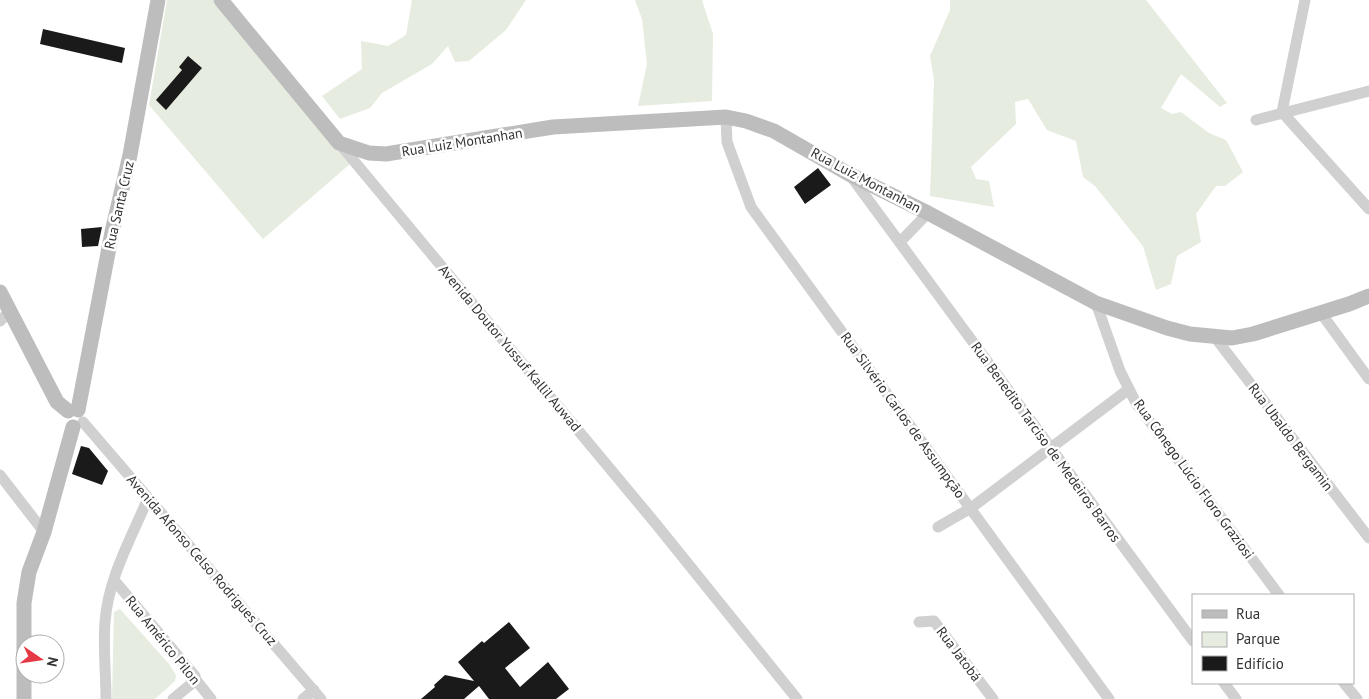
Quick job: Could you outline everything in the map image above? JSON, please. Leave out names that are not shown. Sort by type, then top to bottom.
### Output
[{"type":"street","name":"Rua Santa Cruz","points":[[24,699],[24,603],[30,572],[44,532],[75,417],[110,242],[132,147],[158,0]]},
{"type":"street","name":"Avenida Doutor Yussuf Kallil Auwad","points":[[221,0],[656,524],[797,699]]},
{"type":"street","points":[[1282,112],[1305,0]]},
{"type":"street","points":[[1256,120],[1369,91]]},
{"type":"street","points":[[1282,112],[1369,209]]},
{"type":"street","name":"Rua Luiz Montanhan","points":[[339,143],[369,153],[386,154],[553,127],[726,118],[746,121],[774,131],[849,174],[928,213],[1096,303],[1167,328],[1190,334],[1232,338],[1253,334],[1369,296]]},
{"type":"street","name":"Rua Silvério Carlos de Assumpção","points":[[726,118],[727,142],[751,207],[1109,699]]},
{"type":"street","name":"Rua Benedito Tarciso de Medeiros Barros","points":[[849,174],[1192,640]]},
{"type":"street","points":[[900,242],[928,213]]},
{"type":"street","points":[[0,292],[5,316],[57,402],[75,417]]},
{"type":"street","name":"Rua Cônego Lúcio Floro Graziosi","points":[[1096,303],[1120,371],[1136,403],[1278,594]]},
{"type":"street","points":[[1320,313],[1369,379]]},
{"type":"street","name":"Rua Ubaldo Bergamin","points":[[1214,336],[1369,538]]},
{"type":"street","points":[[938,527],[971,508],[1129,389]]},
{"type":"street","name":"Avenida Afonso Celso Rodrigues Cruz","points":[[75,417],[148,498],[317,695]]},
{"type":"street","points":[[0,475],[44,532]]},
{"type":"street","points":[[106,699],[105,622],[114,580],[148,498]]},
{"type":"street","name":"Rua Américo Pilon","points":[[114,580],[195,676],[211,699]]},
{"type":"street","name":"Rua Jatobá","points":[[919,622],[934,621],[993,699]]},
{"type":"street","points":[[173,699],[196,680]]},
{"type":"street","points":[[1225,684],[1236,699]]},
{"type":"street","points":[[1345,684],[1357,699]]},
{"type":"street","points":[[304,699],[317,695]]},
{"type":"green space","points":[[167,0],[213,0],[350,164],[263,239],[149,105]]},
{"type":"green space","points":[[412,0],[526,0],[506,30],[469,61],[455,62],[448,46],[432,64],[382,93],[370,108],[340,119],[322,96],[362,69],[361,41],[388,46],[406,35]]},
{"type":"green space","points":[[635,0],[702,0],[713,34],[712,101],[638,106],[647,64],[642,19]]},
{"type":"green space","points":[[950,0],[1146,0],[1227,103],[1220,107],[1181,74],[1161,108],[1172,114],[1181,112],[1209,133],[1226,140],[1243,172],[1225,186],[1216,186],[1196,214],[1201,242],[1177,256],[1171,284],[1156,290],[1143,246],[1095,186],[1083,177],[1076,141],[1047,130],[1028,99],[1015,102],[1016,124],[971,167],[976,179],[989,181],[994,207],[930,196],[934,80],[930,56],[950,10]]},
{"type":"green space","points":[[120,609],[169,664],[176,675],[175,681],[155,699],[112,699],[114,612]]},
{"type":"building","points":[[43,29],[125,48],[122,63],[40,44]]},
{"type":"building","points":[[188,56],[202,68],[166,110],[156,100],[182,70],[179,67]]},
{"type":"building","points":[[818,168],[831,185],[805,204],[794,187]]},
{"type":"building","points":[[102,227],[98,246],[82,247],[81,229]]},
{"type":"building","points":[[81,446],[89,448],[108,471],[102,485],[72,474]]},
{"type":"building","points":[[509,622],[530,648],[505,668],[520,687],[548,662],[569,689],[556,699],[489,699],[479,686],[464,699],[421,699],[445,675],[474,681],[458,662],[482,641],[484,643]]}]
